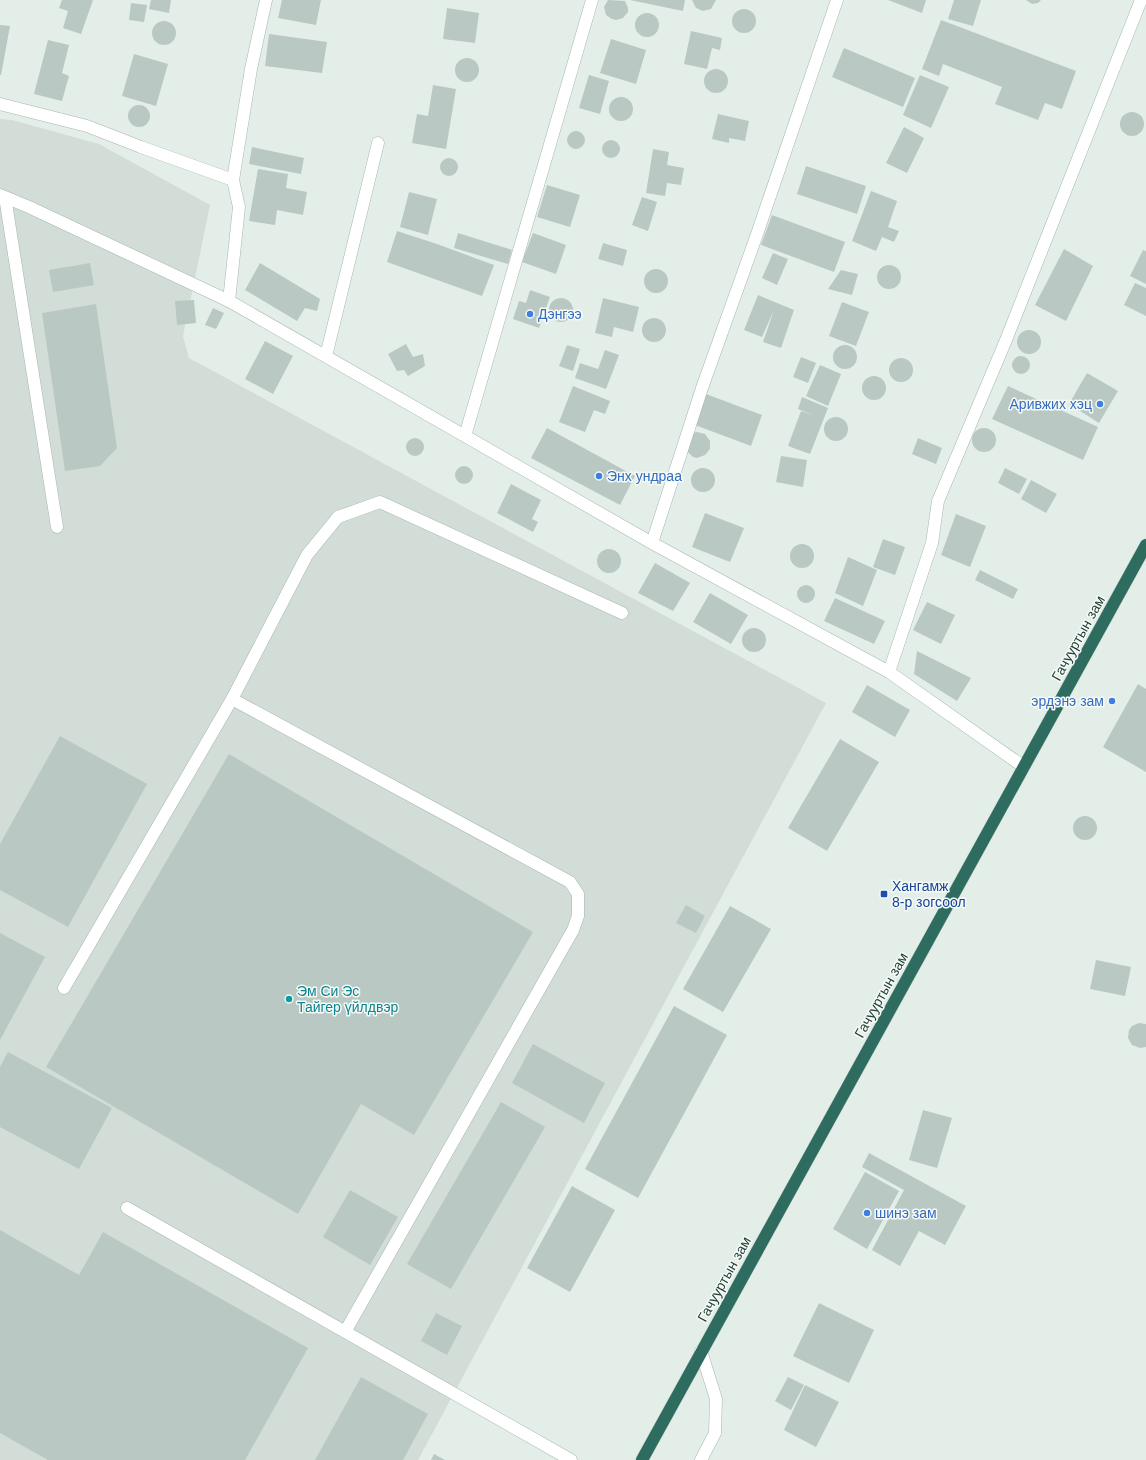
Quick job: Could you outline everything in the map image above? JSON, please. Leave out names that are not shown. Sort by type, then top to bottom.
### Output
[{"type":"highway","name":"Гачууртын зам","points":[[642,1460],[1146,545]]},
{"type":"street","points":[[230,301],[239,207],[233,180],[251,69],[266,0]]},
{"type":"street","points":[[465,436],[592,0]]},
{"type":"street","points":[[652,543],[700,395],[837,0]]},
{"type":"street","points":[[889,672],[932,543],[938,501],[1012,325],[1142,0]]},
{"type":"street","points":[[0,104],[88,126],[233,180]]},
{"type":"street","points":[[326,356],[378,143]]},
{"type":"street","points":[[3,196],[230,301],[652,543],[889,672],[1024,767]]},
{"type":"street","points":[[3,196],[57,527]]},
{"type":"street","points":[[64,988],[232,699],[307,555],[338,517],[380,502],[622,613]]},
{"type":"street","points":[[232,699],[570,882],[578,894],[578,916],[573,930],[345,1332]]},
{"type":"street","points":[[127,1208],[571,1460]]},
{"type":"street","points":[[701,1351],[716,1398],[715,1434],[701,1460]]},
{"type":"shaded area","points":[[0,119],[12,120],[99,144],[210,205],[183,336],[189,358],[826,703],[418,1460],[0,1460]]},
{"type":"building","points":[[62,0],[93,0],[81,34],[63,28],[68,11],[59,8]]},
{"type":"building","points":[[151,0],[171,0],[169,13],[149,9]]},
{"type":"building","points":[[282,0],[321,0],[316,25],[278,18]]},
{"type":"building","points":[[608,0],[625,1],[628,12],[623,18],[616,20],[606,15],[604,7]]},
{"type":"building","points":[[630,0],[685,0],[683,11]]},
{"type":"building","points":[[692,0],[716,0],[711,9],[703,11],[696,8]]},
{"type":"building","points":[[888,0],[926,0],[922,13]]},
{"type":"building","points":[[954,0],[981,0],[973,26],[948,19]]},
{"type":"building","points":[[1026,0],[1041,0],[1038,3],[1032,4]]},
{"type":"building","points":[[131,3],[147,5],[144,22],[129,20]]},
{"type":"building","points":[[447,8],[479,13],[475,43],[443,39]]},
{"type":"building","points":[[744,9],[753,12],[756,21],[753,30],[744,33],[735,30],[732,21],[735,12]]},
{"type":"building","points":[[647,13],[652,14],[658,20],[658,30],[652,36],[647,37],[642,36],[636,30],[635,25],[636,20],[642,14]]},
{"type":"building","points":[[941,20],[1076,71],[1062,109],[1045,103],[1038,120],[995,104],[1002,87],[943,64],[939,76],[922,69]]},
{"type":"building","points":[[164,21],[173,24],[176,33],[173,42],[164,45],[155,42],[152,33],[155,24]]},
{"type":"building","points":[[0,25],[10,26],[1,75],[0,75]]},
{"type":"building","points":[[691,31],[722,38],[720,50],[712,48],[707,69],[684,64]]},
{"type":"building","points":[[269,34],[327,42],[322,73],[265,66]]},
{"type":"building","points":[[611,39],[646,50],[636,84],[600,73]]},
{"type":"building","points":[[48,40],[69,45],[62,73],[69,76],[62,101],[34,94]]},
{"type":"building","points":[[844,48],[915,78],[903,107],[832,77]]},
{"type":"building","points":[[134,54],[168,64],[156,106],[122,96]]},
{"type":"building","points":[[467,58],[472,59],[478,65],[478,75],[472,81],[467,82],[462,81],[456,75],[455,70],[456,65],[462,59]]},
{"type":"building","points":[[716,69],[721,70],[727,76],[727,86],[721,92],[716,93],[711,92],[705,86],[704,81],[705,76],[711,70]]},
{"type":"building","points":[[589,75],[609,81],[600,114],[579,108]]},
{"type":"building","points":[[920,75],[949,87],[931,128],[903,115]]},
{"type":"building","points":[[433,85],[456,89],[446,149],[412,143],[417,114],[428,116]]},
{"type":"building","points":[[621,97],[626,98],[632,104],[632,114],[626,120],[621,121],[616,120],[610,114],[609,109],[610,104],[616,98]]},
{"type":"building","points":[[139,105],[147,108],[150,116],[147,124],[139,127],[131,124],[128,116],[131,108]]},
{"type":"building","points":[[1132,112],[1137,113],[1143,119],[1143,129],[1137,135],[1132,136],[1127,135],[1121,129],[1120,124],[1121,119],[1127,113]]},
{"type":"building","points":[[718,114],[749,121],[745,141],[729,138],[729,143],[712,139]]},
{"type":"building","points":[[904,127],[924,138],[907,173],[886,163]]},
{"type":"building","points":[[576,131],[582,134],[585,140],[582,146],[576,149],[570,146],[567,140],[570,134]]},
{"type":"building","points":[[611,140],[617,143],[620,149],[617,155],[611,158],[605,155],[602,149],[605,143]]},
{"type":"building","points":[[252,147],[304,158],[301,174],[249,164]]},
{"type":"building","points":[[653,149],[669,152],[667,165],[684,168],[681,185],[667,183],[665,196],[646,193]]},
{"type":"building","points":[[449,158],[455,161],[458,167],[455,173],[449,176],[443,173],[440,167],[443,161]]},
{"type":"building","points":[[806,166],[866,186],[857,214],[797,194]]},
{"type":"building","points":[[258,169],[288,174],[286,188],[307,192],[303,215],[277,210],[275,225],[249,221]]},
{"type":"building","points":[[547,185],[580,195],[570,227],[537,217]]},
{"type":"building","points":[[871,191],[897,201],[888,227],[899,231],[894,242],[882,237],[876,251],[852,241]]},
{"type":"building","points":[[409,192],[437,199],[428,235],[400,227]]},
{"type":"building","points":[[642,197],[657,202],[648,231],[632,225]]},
{"type":"building","points":[[772,215],[845,242],[834,272],[761,245]]},
{"type":"building","points":[[397,231],[494,265],[482,296],[387,262]]},
{"type":"building","points":[[458,233],[512,250],[508,264],[454,248]]},
{"type":"building","points":[[533,233],[566,245],[556,274],[522,262]]},
{"type":"building","points":[[603,243],[627,250],[623,266],[598,259]]},
{"type":"building","points":[[1064,249],[1093,266],[1066,321],[1035,305]]},
{"type":"building","points":[[1143,250],[1146,251],[1146,284],[1130,276]]},
{"type":"building","points":[[773,253],[788,259],[777,285],[762,278]]},
{"type":"building","points":[[90,263],[94,285],[53,292],[49,270]]},
{"type":"building","points":[[260,263],[320,299],[317,311],[305,308],[297,321],[245,290]]},
{"type":"building","points":[[889,265],[898,268],[901,277],[898,286],[889,289],[880,286],[877,277],[880,268]]},
{"type":"building","points":[[651,269],[661,269],[668,276],[668,286],[661,293],[651,293],[644,286],[644,276]]},
{"type":"building","points":[[841,270],[858,274],[852,295],[828,289]]},
{"type":"building","points":[[1135,283],[1146,288],[1146,316],[1124,305]]},
{"type":"building","points":[[530,290],[550,297],[539,328],[513,319],[519,301],[526,303]]},
{"type":"building","points":[[758,295],[794,310],[781,348],[763,342],[774,310],[762,337],[744,330]]},
{"type":"building","points":[[556,298],[566,298],[573,305],[573,315],[566,322],[556,322],[549,315],[549,305]]},
{"type":"building","points":[[603,298],[639,307],[633,332],[614,327],[612,337],[595,333]]},
{"type":"building","points":[[194,300],[196,323],[177,325],[175,301]]},
{"type":"building","points":[[842,302],[869,312],[856,346],[829,336]]},
{"type":"building","points":[[96,304],[117,448],[100,466],[65,471],[42,313]]},
{"type":"building","points":[[213,308],[224,313],[216,329],[205,325]]},
{"type":"building","points":[[649,318],[659,318],[666,325],[666,335],[659,342],[649,342],[642,335],[642,325]]},
{"type":"building","points":[[1029,330],[1038,333],[1041,342],[1038,351],[1029,354],[1020,351],[1017,342],[1020,333]]},
{"type":"building","points":[[265,341],[293,356],[273,394],[245,379]]},
{"type":"building","points":[[406,344],[413,357],[423,354],[425,366],[408,376],[404,370],[397,371],[388,354]]},
{"type":"building","points":[[567,345],[580,349],[573,371],[559,366]]},
{"type":"building","points":[[840,345],[850,345],[857,352],[857,362],[850,369],[840,369],[833,362],[833,352]]},
{"type":"building","points":[[605,350],[619,355],[606,389],[575,378],[580,363],[598,369]]},
{"type":"building","points":[[1021,356],[1027,359],[1030,365],[1027,371],[1021,374],[1015,371],[1012,365],[1015,359]]},
{"type":"building","points":[[801,357],[816,363],[808,383],[793,377]]},
{"type":"building","points":[[901,358],[910,361],[913,370],[910,379],[901,382],[892,379],[889,370],[892,361]]},
{"type":"building","points":[[820,365],[841,374],[828,406],[806,396]]},
{"type":"building","points":[[1087,373],[1118,391],[1099,423],[1069,404]]},
{"type":"building","points":[[869,376],[879,376],[886,383],[886,393],[879,400],[869,400],[862,393],[862,383]]},
{"type":"building","points":[[573,386],[610,401],[605,414],[594,410],[585,432],[559,422]]},
{"type":"building","points":[[1008,386],[1098,427],[1083,460],[992,419]]},
{"type":"building","points":[[706,394],[762,415],[751,446],[695,425]]},
{"type":"building","points":[[802,397],[828,408],[810,454],[788,446],[801,411],[813,415],[798,409]]},
{"type":"building","points":[[831,417],[841,417],[848,424],[848,434],[841,441],[831,441],[824,434],[824,424]]},
{"type":"building","points":[[547,428],[635,476],[620,505],[531,458]]},
{"type":"building","points":[[984,428],[989,429],[995,435],[995,445],[989,451],[984,452],[979,451],[973,445],[972,440],[973,435],[979,429]]},
{"type":"building","points":[[697,432],[705,434],[710,441],[710,449],[705,455],[697,458],[693,457],[687,451],[692,433]]},
{"type":"building","points":[[415,438],[421,441],[424,447],[421,453],[415,456],[409,453],[406,447],[409,441]]},
{"type":"building","points":[[918,438],[942,448],[936,464],[912,454]]},
{"type":"building","points":[[781,456],[807,460],[803,487],[776,482]]},
{"type":"building","points":[[464,466],[470,469],[473,475],[470,481],[464,484],[458,481],[455,475],[458,469]]},
{"type":"building","points":[[703,468],[712,471],[715,480],[712,489],[703,492],[694,489],[691,480],[694,471]]},
{"type":"building","points":[[1005,468],[1027,479],[1019,494],[998,483]]},
{"type":"building","points":[[1031,480],[1057,494],[1046,513],[1021,499]]},
{"type":"building","points":[[511,484],[541,500],[532,519],[538,522],[533,532],[497,513]]},
{"type":"building","points":[[705,513],[744,528],[730,562],[692,547]]},
{"type":"building","points":[[956,514],[986,526],[970,567],[941,555]]},
{"type":"building","points":[[883,539],[905,547],[895,575],[873,567]]},
{"type":"building","points":[[797,544],[807,544],[814,551],[814,561],[807,568],[797,568],[790,561],[790,551]]},
{"type":"building","points":[[609,549],[614,550],[620,556],[620,566],[614,572],[609,573],[604,572],[598,566],[597,561],[598,556],[604,550]]},
{"type":"building","points":[[848,557],[877,570],[863,606],[835,593]]},
{"type":"building","points":[[655,563],[690,583],[673,611],[638,593]]},
{"type":"building","points":[[980,570],[1018,589],[1013,599],[975,580]]},
{"type":"building","points":[[806,585],[812,588],[815,594],[812,600],[806,603],[800,600],[797,594],[800,588]]},
{"type":"building","points":[[710,593],[748,615],[731,644],[693,622]]},
{"type":"building","points":[[835,598],[885,621],[874,644],[824,621]]},
{"type":"building","points":[[927,602],[955,615],[941,644],[913,630]]},
{"type":"building","points":[[754,628],[759,629],[765,635],[765,645],[759,651],[754,652],[749,651],[743,645],[742,640],[743,635],[749,629]]},
{"type":"building","points":[[917,651],[971,678],[957,701],[914,674]]},
{"type":"building","points":[[1138,684],[1146,689],[1146,772],[1103,747]]},
{"type":"building","points":[[867,685],[910,710],[895,737],[852,712]]},
{"type":"building","points":[[60,736],[147,784],[68,927],[0,890],[0,844]]},
{"type":"building","points":[[840,739],[879,762],[827,851],[788,828]]},
{"type":"building","name":"Эм Си Эс Тайгер үйлдвэр","points":[[229,754],[533,932],[414,1135],[361,1104],[298,1214],[46,1067]]},
{"type":"building","points":[[1085,816],[1094,819],[1097,828],[1094,837],[1085,840],[1076,837],[1073,828],[1076,819]]},
{"type":"building","points":[[686,905],[705,916],[696,933],[676,923]]},
{"type":"building","points":[[730,906],[771,929],[723,1012],[683,989]]},
{"type":"building","points":[[0,933],[45,957],[0,1040]]},
{"type":"building","points":[[1096,960],[1131,967],[1125,996],[1090,989]]},
{"type":"building","points":[[674,1006],[727,1035],[638,1198],[585,1169]]},
{"type":"building","points":[[1139,1023],[1146,1024],[1146,1047],[1140,1048],[1132,1045],[1128,1038],[1129,1030],[1132,1026]]},
{"type":"building","points":[[533,1044],[605,1083],[584,1123],[512,1083]]},
{"type":"building","points":[[8,1052],[112,1108],[79,1169],[0,1127],[0,1067]]},
{"type":"building","points":[[501,1102],[545,1127],[451,1289],[407,1264]]},
{"type":"building","points":[[923,1110],[952,1118],[937,1168],[909,1160]]},
{"type":"building","points":[[869,1153],[966,1206],[945,1245],[919,1231],[900,1266],[872,1250],[904,1190],[862,1167]]},
{"type":"building","points":[[865,1172],[899,1191],[867,1249],[833,1229]]},
{"type":"building","points":[[572,1186],[615,1210],[570,1292],[527,1268]]},
{"type":"building","points":[[350,1190],[398,1217],[370,1265],[323,1237]]},
{"type":"building","points":[[0,1230],[79,1275],[103,1232],[308,1348],[245,1460],[48,1460],[0,1433]]},
{"type":"building","points":[[819,1303],[874,1330],[849,1383],[793,1356]]},
{"type":"building","points":[[436,1313],[462,1326],[447,1355],[421,1341]]},
{"type":"building","points":[[361,1377],[428,1414],[403,1460],[315,1460]]},
{"type":"building","points":[[788,1377],[804,1385],[791,1410],[775,1401]]},
{"type":"building","points":[[805,1385],[839,1402],[816,1447],[784,1430]]},
{"type":"building","points":[[434,1454],[445,1460],[431,1460]]},
{"type":"place","name":"Дэнгээ","points":[[530,314]]},
{"type":"place","name":"Аривжих хэц","points":[[1100,404]]},
{"type":"place","name":"Энх ундраа","points":[[599,476]]},
{"type":"place","name":"эрдэнэ зам","points":[[1112,701]]},
{"type":"place","name":"Хангамж 8-р зогсоол","points":[[884,894]]},
{"type":"place","name":"Эм Си Эс Тайгер үйлдвэр","points":[[289,999]]},
{"type":"place","name":"шинэ зам","points":[[867,1213]]}]
